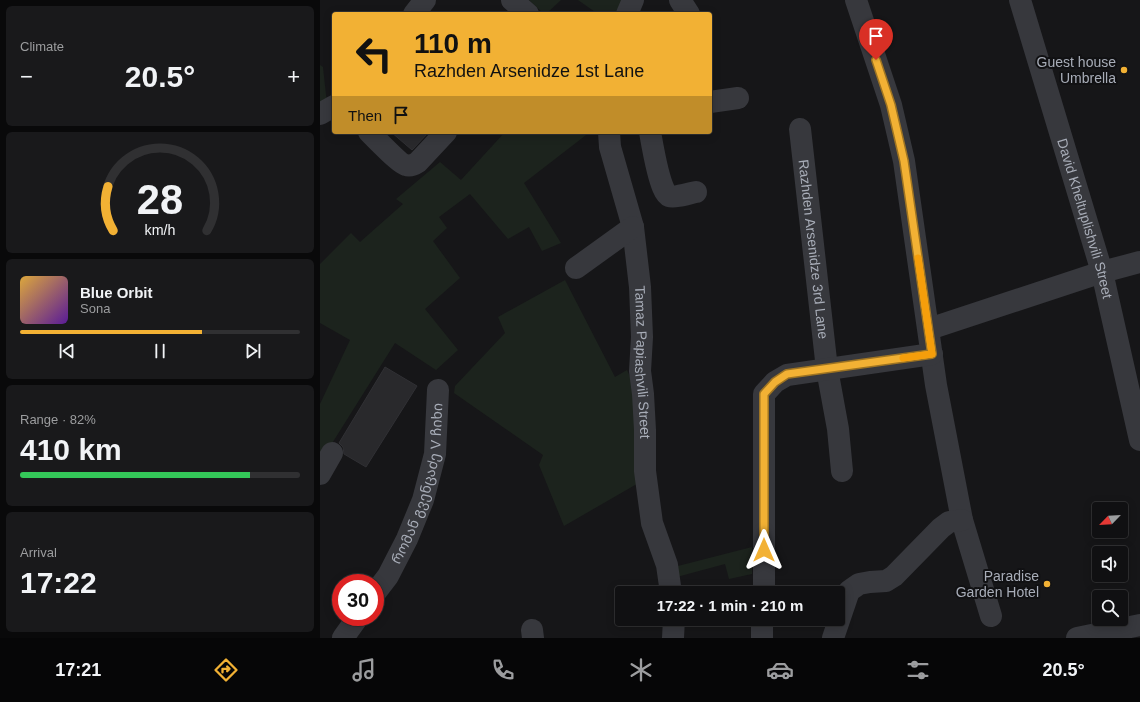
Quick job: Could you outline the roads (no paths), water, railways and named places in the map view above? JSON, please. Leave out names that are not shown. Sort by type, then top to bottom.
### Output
[{"type":"street","points":[[416,12],[425,0]]},
{"type":"street","points":[[512,0],[526,12]]},
{"type":"street","points":[[628,12],[633,0]]},
{"type":"street","points":[[680,0],[688,12]]},
{"type":"street","points":[[856,0],[891,105],[904,161],[936,385],[962,520],[991,616]]},
{"type":"street","name":"David Kheltuplishvili Street","points":[[1020,0],[1102,272],[1140,440]]},
{"type":"street","points":[[712,102],[738,98]]},
{"type":"street","points":[[320,114],[332,107]]},
{"type":"street","name":"Razhden Arsenidze 3rd Lane","points":[[800,129],[827,369],[838,429],[842,471]]},
{"type":"street","points":[[371,134],[406,166],[413,165],[418,162],[444,134]]},
{"type":"street","name":"Tamaz Papiashvili Street","points":[[609,134],[610,147],[633,227],[640,294],[642,337],[640,371],[645,430],[645,471],[652,523],[668,565],[670,586]]},
{"type":"street","points":[[650,134],[665,195],[671,197],[696,192]]},
{"type":"street","points":[[576,268],[633,227]]},
{"type":"street","points":[[929,329],[1102,272],[1140,262]]},
{"type":"street","points":[[764,586],[764,394],[775,382],[787,374],[932,354]]},
{"type":"street","name":"რომან გვენცაძე V ჩიხი","points":[[384,581],[407,539],[423,500],[435,454],[438,390]]},
{"type":"street","points":[[320,474],[332,453]]},
{"type":"street","points":[[833,638],[849,591],[859,584],[886,581],[894,576],[941,528],[949,522],[962,520]]},
{"type":"street","points":[[1077,638],[1140,625]]},
{"type":"street","points":[[343,638],[352,626]]},
{"type":"street","points":[[674,626],[674,638]]},
{"type":"street","points":[[762,626],[762,638]]},
{"type":"place","name":"Guest house Umbrella","points":[[1124,70]]},
{"type":"place","name":"Paradise Garden Hotel","points":[[1047,584]]}]
